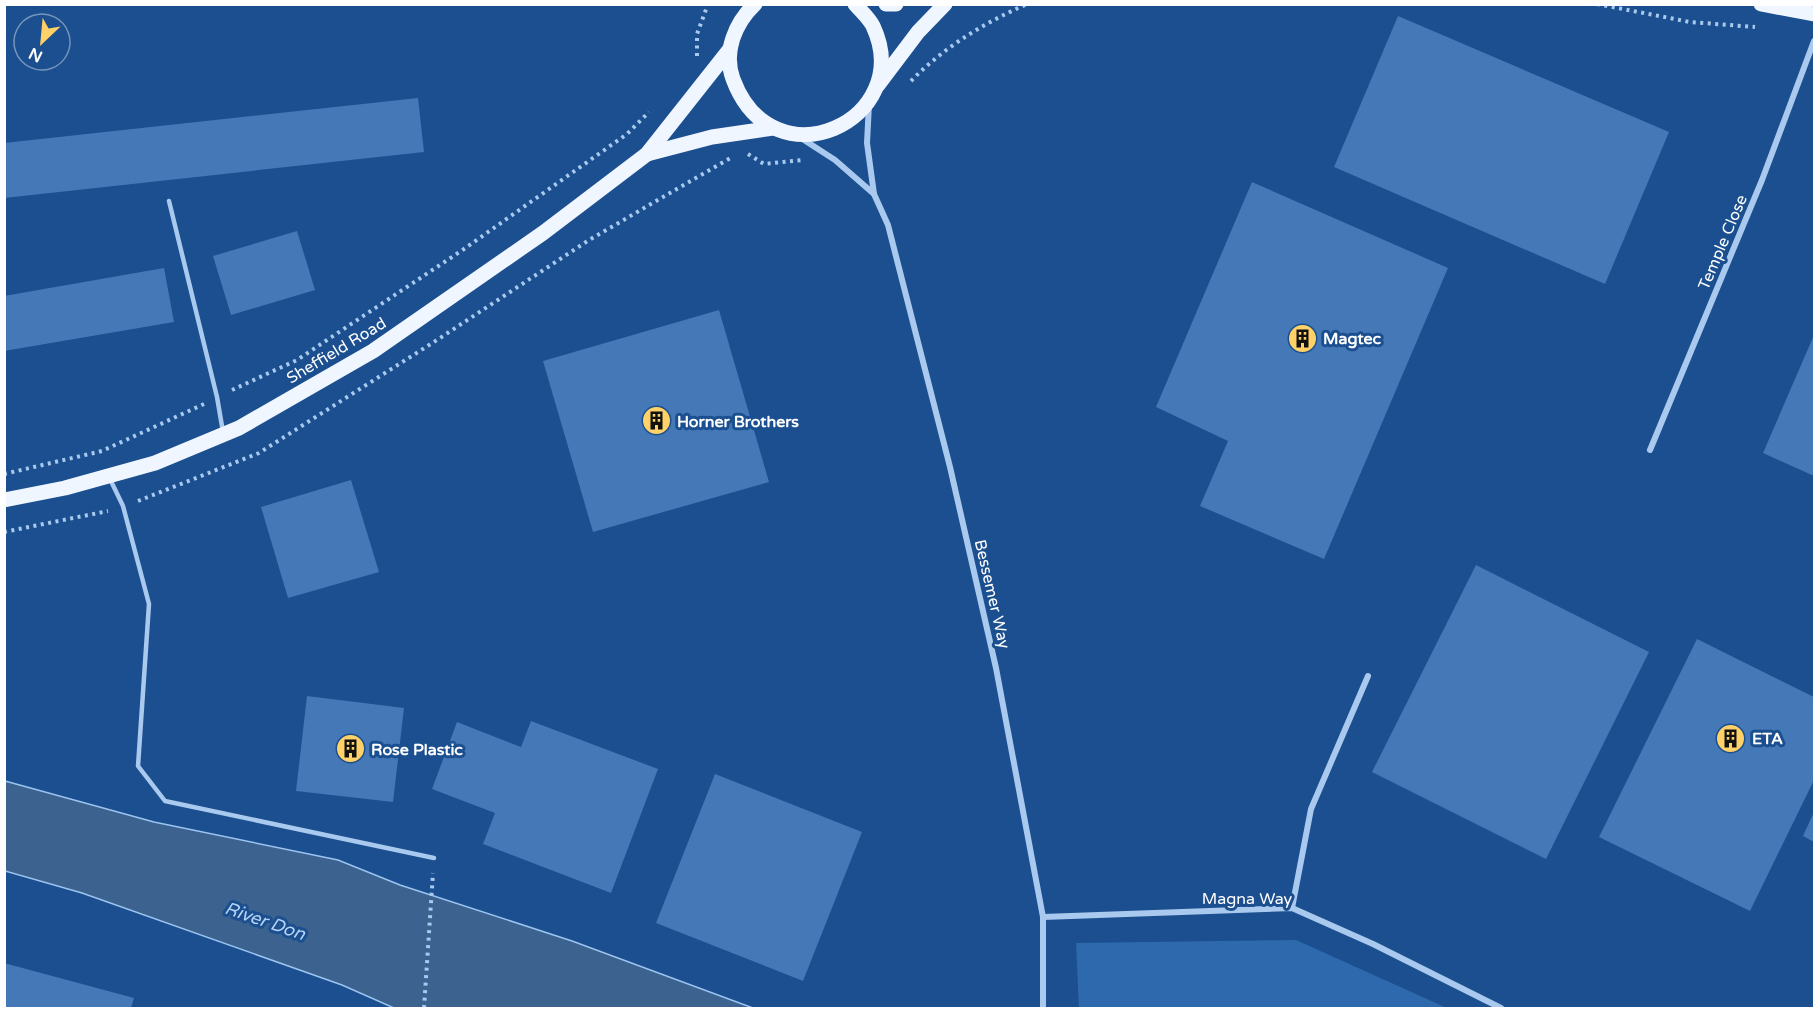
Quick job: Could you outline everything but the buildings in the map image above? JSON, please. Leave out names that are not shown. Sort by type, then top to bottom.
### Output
[{"type":"main road","points":[[755,4],[737,25],[730,49],[730,72],[740,97],[753,114],[773,128],[796,134],[818,134],[832,130],[854,117],[918,32],[945,4]]},
{"type":"main road","points":[[855,4],[872,25],[881,56],[880,74],[872,95]]},
{"type":"main road","points":[[886,4],[896,4]]},
{"type":"main road","points":[[1761,4],[1815,14]]},
{"type":"main road","name":"Sheffield Road","points":[[4,500],[65,488],[155,463],[224,435],[373,351],[543,233],[647,153],[730,49]]},
{"type":"main road","name":"Sheffield Road","points":[[647,153],[720,136],[773,128]]},
{"type":"street","points":[[737,25],[745,4]]},
{"type":"street","name":"Temple Close","points":[[1650,450],[1762,180],[1815,41]]},
{"type":"street","name":"Bessemer Way","points":[[872,95],[867,143],[874,194],[888,225],[950,467],[996,668],[1043,917],[1043,1008]]},
{"type":"street","name":"Bessemer Way","points":[[796,134],[832,158],[874,194]]},
{"type":"street","points":[[1292,908],[1311,809],[1368,676]]},
{"type":"street","name":"Magna Way","points":[[1043,917],[1292,908],[1373,944],[1501,1008]]},
{"type":"lane","points":[[169,201],[217,397],[224,435]]},
{"type":"lane","points":[[109,476],[123,506],[149,604],[138,766],[165,801],[434,858]]},
{"type":"path","points":[[697,92],[697,34],[708,4]]},
{"type":"path","points":[[910,72],[909,83],[935,56],[996,18],[1027,4]]},
{"type":"path","points":[[1597,4],[1690,22],[1764,28]]},
{"type":"path","points":[[4,474],[102,451],[297,360],[464,249],[627,134],[658,104]]},
{"type":"path","points":[[720,136],[764,164],[832,158]]},
{"type":"path","points":[[424,1008],[434,858]]},
{"type":"shaded area","points":[[1296,940],[1447,1008],[1079,1008],[1076,943]]},
{"type":"water","name":"River Don","points":[[5,781],[154,822],[338,860],[400,885],[572,941],[753,1008],[394,1008],[342,985],[82,893],[5,871]]},
{"type":"place","name":"Magtec","points":[[1302,338]]},
{"type":"place","name":"Horner Brothers","points":[[656,421]]},
{"type":"place","name":"ETA","points":[[1731,738]]},
{"type":"place","name":"Rose Plastic","points":[[350,749]]}]
